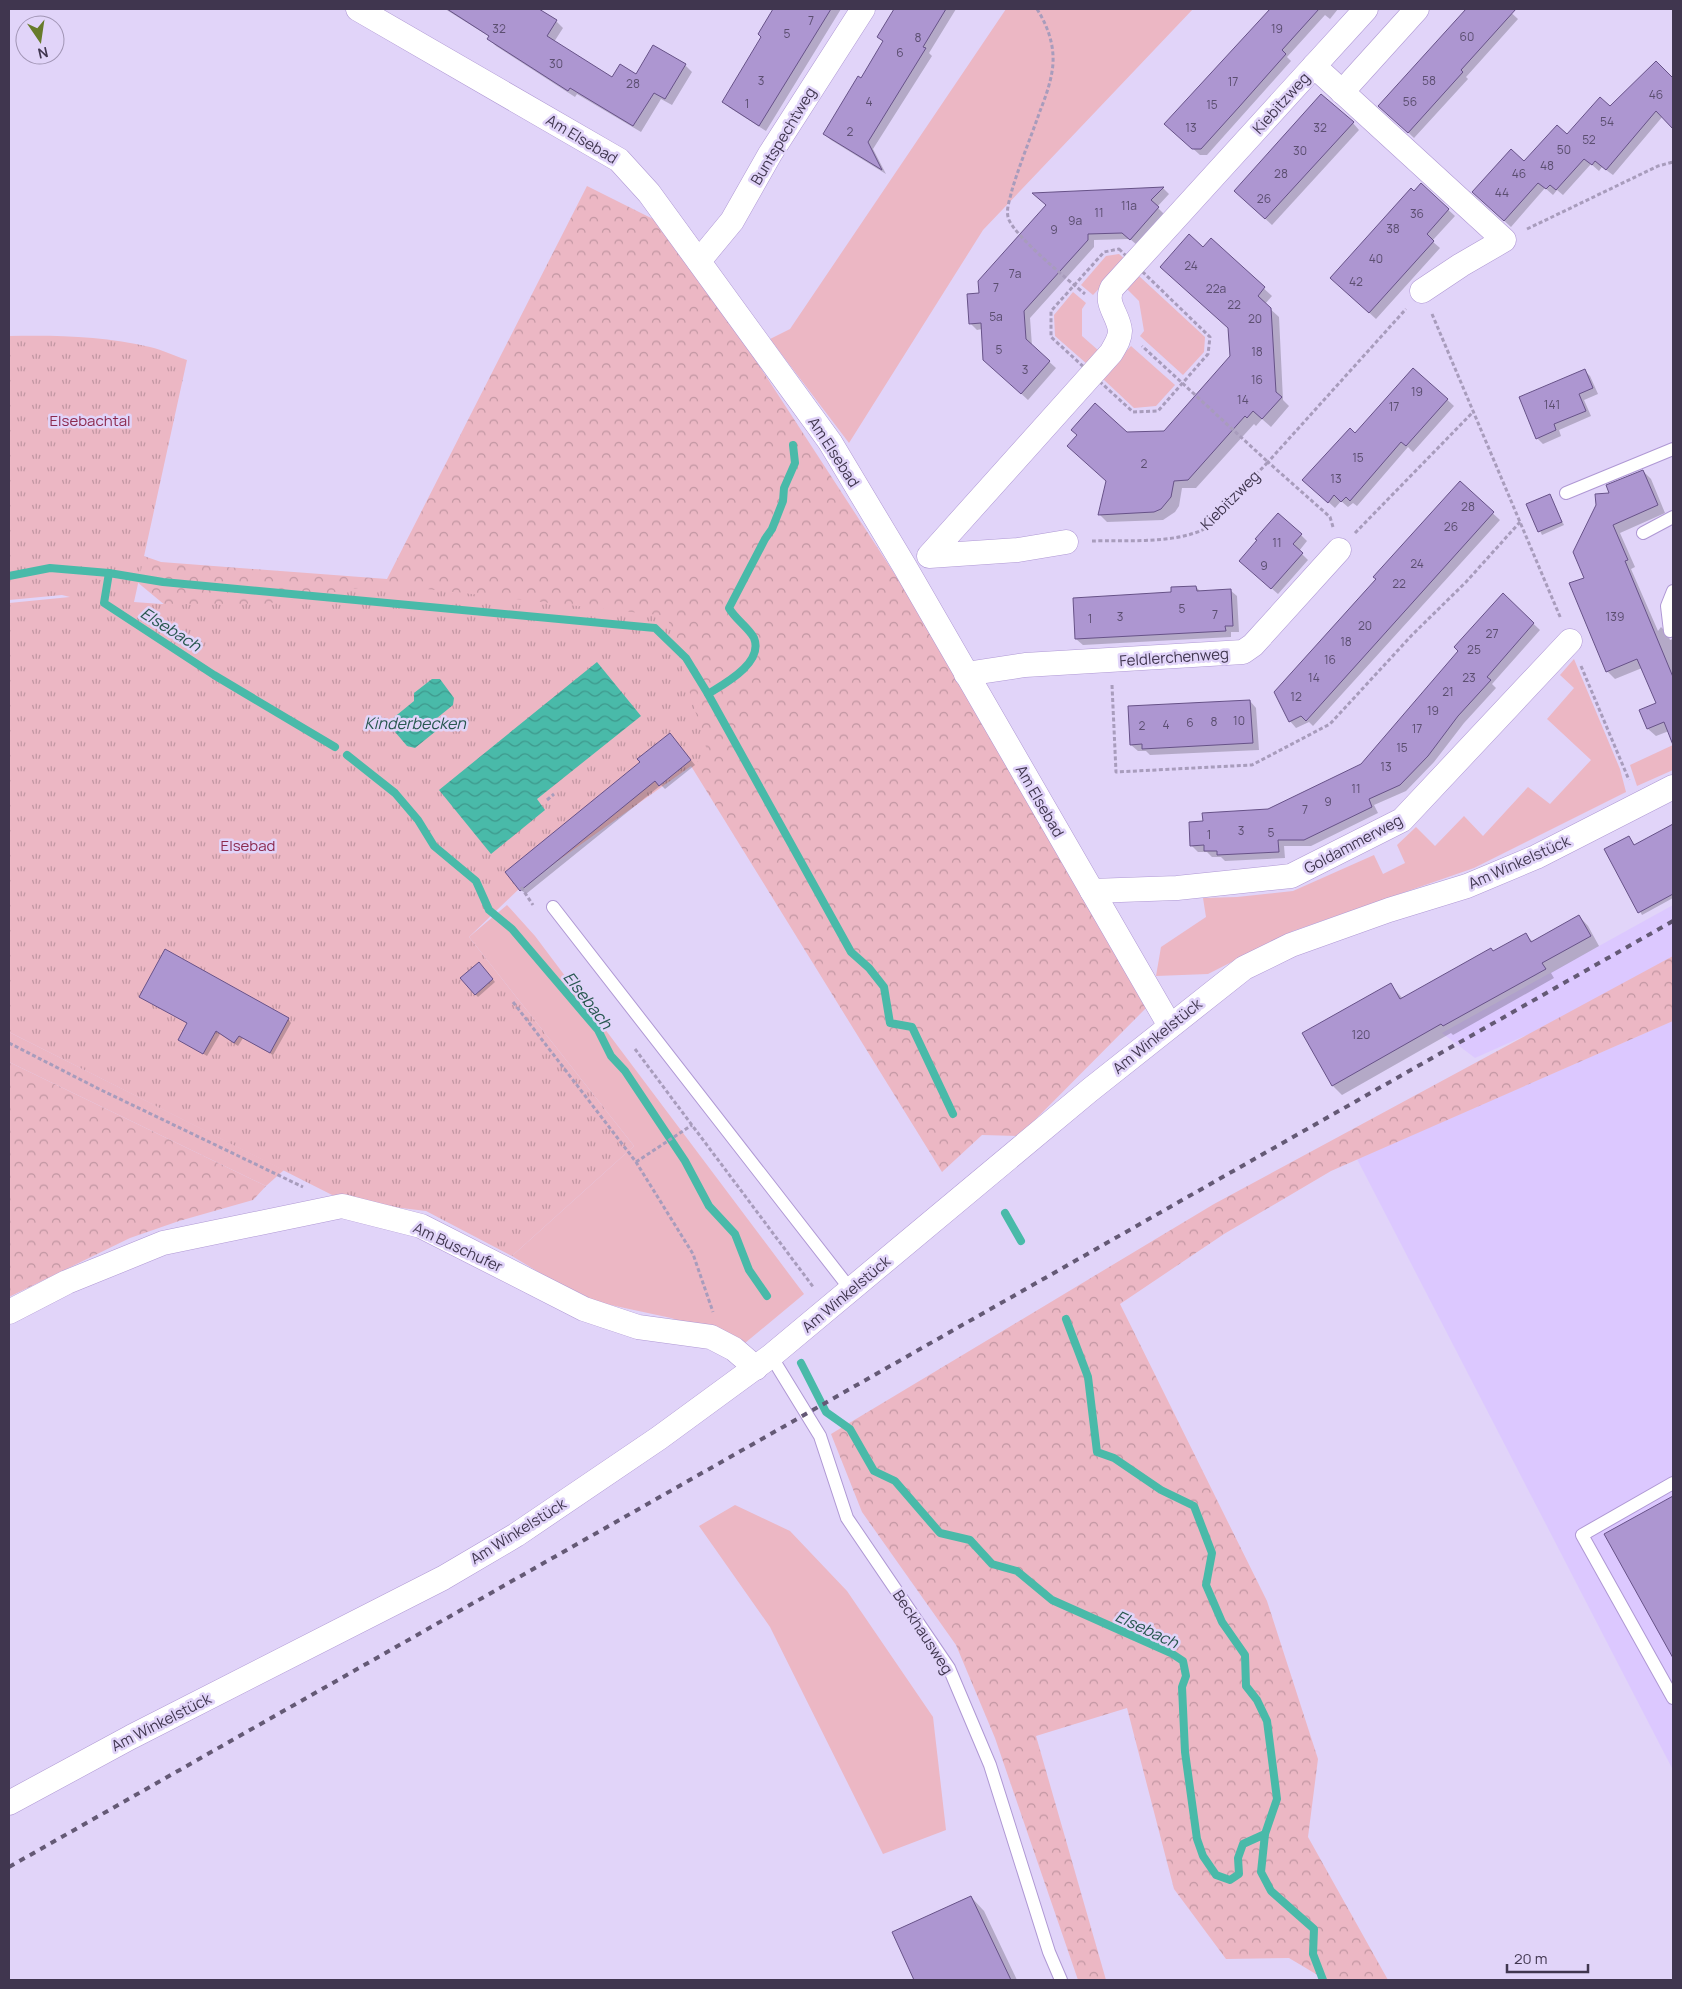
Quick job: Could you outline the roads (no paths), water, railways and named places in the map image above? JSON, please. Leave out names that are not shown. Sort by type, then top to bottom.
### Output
[{"type":"street","name":"Am Elsebad","points":[[358,9],[619,160],[649,193],[830,442],[905,567],[1170,1026]]},
{"type":"street","name":"Buntspechtweg","points":[[699,261],[732,221],[770,154],[863,9]]},
{"type":"street","name":"Kiebitzweg","points":[[929,556],[1099,368],[1118,341],[1120,332],[1118,322],[1109,298],[1112,288],[1366,9]]},
{"type":"street","points":[[1342,92],[1417,9]]},
{"type":"street","name":"Kiebitzweg","points":[[1314,66],[1504,240],[1461,265],[1422,292]]},
{"type":"street","points":[[905,567],[929,556],[1018,550],[1066,542]]},
{"type":"street","name":"Feldlerchenweg","points":[[966,674],[1025,665],[1243,652],[1253,645],[1339,550]]},
{"type":"street","name":"Goldammerweg","points":[[1092,891],[1177,888],[1291,876],[1374,836],[1402,820],[1570,641]]},
{"type":"street","name":"Am Winkelstück","points":[[9,1803],[131,1736],[443,1578],[516,1535],[659,1438],[763,1362],[1078,1100],[1244,968],[1291,945],[1475,882],[1536,857],[1673,786]]},
{"type":"street","name":"Am Buschufer","points":[[9,1312],[66,1282],[163,1243],[342,1206],[421,1226],[584,1309],[638,1327],[711,1337],[763,1362]]},
{"type":"lane","points":[[1566,493],[1673,449]]},
{"type":"lane","points":[[1643,533],[1673,517]]},
{"type":"lane","points":[[1670,631],[1667,606],[1673,591]]},
{"type":"lane","points":[[553,906],[851,1290]]},
{"type":"lane","name":"Beckhausweg","points":[[763,1362],[820,1436],[847,1518],[949,1668],[990,1765],[1049,1952],[1062,1980]]},
{"type":"lane","points":[[1673,1483],[1582,1535],[1673,1698]]},
{"type":"water","points":[[597,662],[641,716],[537,799],[545,810],[491,854],[439,790]]},
{"type":"water","name":"Kinderbecken","points":[[432,679],[440,679],[454,698],[453,705],[437,718],[436,731],[415,748],[407,746],[390,726],[392,719],[414,701],[414,693]]},
{"type":"waterway","points":[[708,694],[741,672],[753,656],[756,647],[754,638],[729,608],[772,529],[783,501],[784,488],[795,463],[793,445]]},
{"type":"waterway","points":[[9,576],[50,568],[109,573],[163,582],[655,628],[686,658],[708,694],[851,952],[869,968],[884,987],[890,1023],[912,1027],[953,1114]]},
{"type":"waterway","name":"Elsebach","points":[[109,573],[104,603],[214,675],[335,747]]},
{"type":"waterway","name":"Elsebach","points":[[347,755],[395,793],[418,820],[434,846],[476,881],[489,910],[512,929],[598,1030],[611,1056],[625,1071],[685,1161],[709,1206],[735,1234],[749,1270],[767,1296]]},
{"type":"waterway","points":[[1005,1213],[1021,1241]]},
{"type":"waterway","points":[[1066,1319],[1088,1377],[1097,1452],[1114,1458],[1161,1490],[1194,1506],[1212,1553],[1206,1585],[1222,1622],[1245,1655],[1246,1686],[1257,1700],[1267,1721],[1277,1799],[1265,1834]]},
{"type":"waterway","name":"Elsebach","points":[[801,1363],[826,1412],[850,1429],[874,1471],[895,1481],[940,1533],[970,1540],[992,1564],[1017,1571],[1052,1600],[1171,1653],[1183,1661],[1186,1676],[1182,1687],[1185,1752],[1197,1839],[1203,1856],[1216,1875],[1230,1880],[1239,1874],[1238,1858],[1243,1844],[1265,1834],[1261,1872],[1271,1891],[1314,1929],[1313,1954],[1323,1980]]},
{"type":"railway","points":[[9,1867],[1673,921]]},
{"type":"park label","name":"Elsebachtal","points":[[90,420]]},
{"type":"park label","name":"Elsebad","points":[[248,845]]}]
